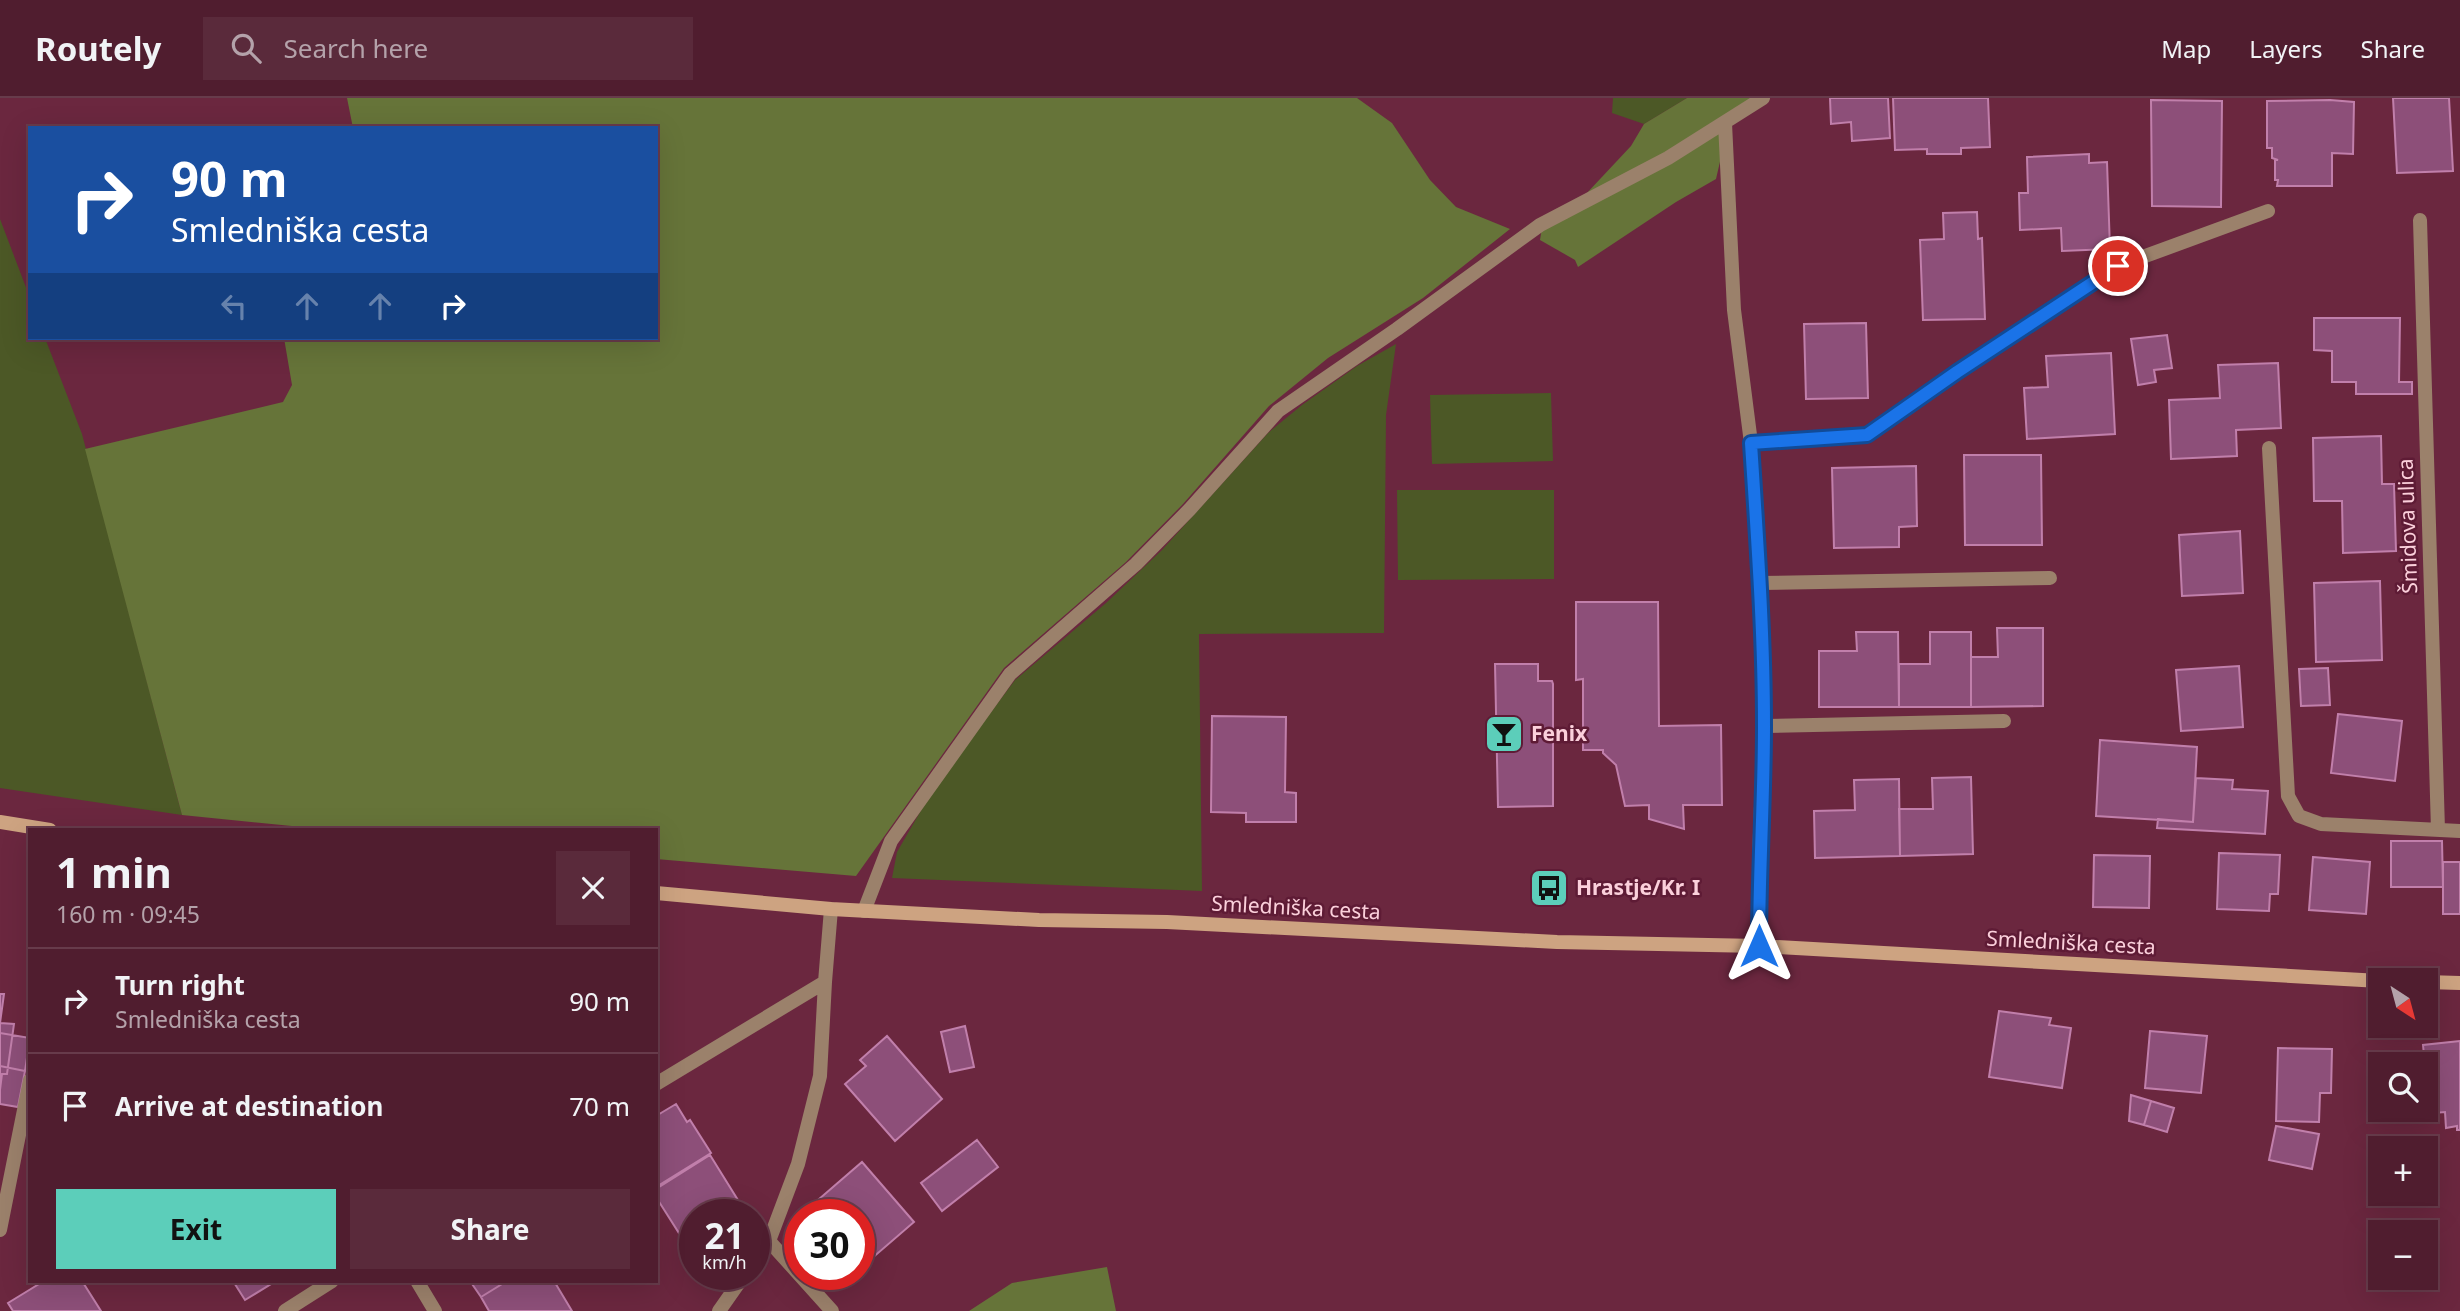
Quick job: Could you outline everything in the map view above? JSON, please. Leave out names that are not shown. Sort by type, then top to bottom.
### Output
[{"type":"street","points":[[864,911],[891,841],[1010,674],[1136,564],[1278,411],[1540,225],[1668,158],[1763,98]]},
{"type":"street","points":[[1725,123],[1734,310],[1751,443],[1759,583],[1764,726],[1759,946]]},
{"type":"street","points":[[1751,443],[1867,435],[2118,266],[2268,211]]},
{"type":"street","name":"Šmidova ulica","points":[[2420,220],[2438,830]]},
{"type":"street","points":[[2269,448],[2288,796],[2299,816],[2321,824],[2460,831]]},
{"type":"street","points":[[1759,583],[2050,578]]},
{"type":"street","points":[[1764,726],[2004,721]]},
{"type":"street","points":[[0,822],[38,828]]},
{"type":"street","name":"Smledniška cesta","points":[[658,893],[831,909],[1039,920],[1167,922],[1557,942],[1759,946],[2368,980]]},
{"type":"street","points":[[770,1238],[798,1164],[820,1076],[831,909]]},
{"type":"street","points":[[658,1083],[825,982]]},
{"type":"street","points":[[2438,982],[2460,983]]},
{"type":"street","points":[[0,1230],[28,1090]]},
{"type":"street","points":[[770,1242],[832,1311]]},
{"type":"street","points":[[285,1311],[329,1283]]},
{"type":"street","points":[[418,1283],[435,1311]]},
{"type":"street","points":[[719,1311],[734,1290]]},
{"type":"green space","points":[[347,98],[1357,98],[1392,123],[1430,180],[1456,207],[1510,229],[1423,298],[1328,358],[1269,406],[1183,504],[1126,562],[1004,668],[856,876],[658,859],[658,828],[312,828],[182,815],[85,449],[283,402],[292,385],[284,340],[658,340],[658,126],[353,126]]},
{"type":"green space","points":[[1613,98],[1687,98],[1644,124],[1612,113]]},
{"type":"green space","points":[[1687,98],[1755,98],[1731,114],[1716,179],[1676,202],[1578,267],[1575,260],[1540,240],[1543,221],[1586,194],[1631,146],[1644,124]]},
{"type":"green space","points":[[0,219],[28,293],[28,340],[46,340],[82,434],[182,815],[0,788]]},
{"type":"green space","points":[[1396,344],[1386,415],[1384,633],[1199,634],[1202,891],[892,878],[897,852],[934,788],[1015,680],[1106,603],[1162,550],[1268,433],[1357,366]]},
{"type":"green space","points":[[1551,393],[1553,461],[1432,464],[1430,395]]},
{"type":"green space","points":[[1397,490],[1554,490],[1554,579],[1398,580]]},
{"type":"green space","points":[[1107,1267],[1116,1311],[969,1311],[1012,1283]]},
{"type":"building","points":[[1830,98],[1888,98],[1890,138],[1852,141],[1851,122],[1831,124]]},
{"type":"building","points":[[1893,98],[1988,98],[1990,147],[1961,148],[1961,154],[1927,154],[1927,149],[1895,150]]},
{"type":"building","points":[[2393,98],[2449,98],[2453,171],[2397,173]]},
{"type":"building","points":[[2151,100],[2222,101],[2221,207],[2152,206]]},
{"type":"building","points":[[2267,101],[2354,102],[2353,154],[2332,153],[2332,186],[2277,186],[2275,160],[2278,160],[2272,158],[2272,148],[2267,148]]},
{"type":"building","points":[[2089,154],[2089,163],[2107,162],[2110,249],[2062,251],[2061,228],[2020,230],[2019,193],[2028,193],[2027,157]]},
{"type":"building","points":[[1977,212],[1978,239],[1982,238],[1985,319],[1923,320],[1920,240],[1944,239],[1943,213]]},
{"type":"building","points":[[2314,318],[2400,318],[2399,382],[2412,382],[2412,394],[2356,394],[2356,382],[2332,382],[2332,351],[2314,350]]},
{"type":"building","points":[[1866,323],[1868,398],[1806,399],[1804,324]]},
{"type":"building","points":[[2167,335],[2172,368],[2154,370],[2156,382],[2138,385],[2131,339]]},
{"type":"building","points":[[2111,353],[2115,434],[2027,439],[2024,388],[2048,387],[2046,356]]},
{"type":"building","points":[[2278,363],[2281,428],[2236,430],[2237,456],[2171,459],[2169,400],[2220,398],[2218,365]]},
{"type":"building","points":[[2381,436],[2382,484],[2394,484],[2396,551],[2343,553],[2342,501],[2314,501],[2313,438]]},
{"type":"building","points":[[1964,455],[2041,455],[2042,545],[1965,545]]},
{"type":"building","points":[[1916,466],[1917,526],[1899,527],[1899,547],[1834,548],[1832,468]]},
{"type":"building","points":[[2240,531],[2243,593],[2182,596],[2179,535]]},
{"type":"building","points":[[2380,581],[2382,660],[2316,662],[2314,583]]},
{"type":"building","points":[[1576,602],[1658,602],[1659,726],[1721,725],[1722,805],[1683,805],[1684,829],[1649,819],[1649,805],[1625,806],[1616,765],[1603,750],[1583,750],[1583,679],[1576,680]]},
{"type":"building","points":[[1997,628],[2043,628],[2043,706],[1971,707],[1971,657],[1998,657]]},
{"type":"building","points":[[1856,632],[1898,632],[1899,707],[1819,707],[1819,651],[1857,651]]},
{"type":"building","points":[[1930,632],[1971,632],[1971,707],[1899,707],[1899,664],[1930,664]]},
{"type":"building","points":[[1495,664],[1538,664],[1538,681],[1552,681],[1553,806],[1498,807]]},
{"type":"building","points":[[2239,666],[2243,727],[2181,731],[2176,670]]},
{"type":"building","points":[[2328,668],[2330,705],[2301,706],[2299,669]]},
{"type":"building","points":[[2338,714],[2402,721],[2395,781],[2331,773]]},
{"type":"building","points":[[1212,716],[1286,717],[1285,792],[1296,793],[1296,822],[1246,822],[1246,813],[1211,812]]},
{"type":"building","points":[[2100,740],[2197,747],[2193,822],[2096,816]]},
{"type":"building","points":[[1971,777],[1973,854],[1900,856],[1899,809],[1933,809],[1932,778]]},
{"type":"building","points":[[2196,778],[2233,780],[2232,789],[2268,791],[2265,834],[2157,828],[2158,819],[2193,822]]},
{"type":"building","points":[[1899,779],[1900,856],[1815,858],[1814,811],[1855,810],[1854,780]]},
{"type":"building","points":[[2391,841],[2442,841],[2443,887],[2391,887]]},
{"type":"building","points":[[2219,853],[2280,855],[2278,894],[2270,894],[2269,911],[2217,909]]},
{"type":"building","points":[[2094,855],[2150,856],[2149,908],[2093,907]]},
{"type":"building","points":[[2313,857],[2370,862],[2366,914],[2309,910]]},
{"type":"building","points":[[2443,862],[2460,862],[2460,914],[2443,914]]},
{"type":"building","points":[[0,994],[4,994],[0,1023]]},
{"type":"building","points":[[1999,1011],[2051,1018],[2049,1025],[2071,1028],[2062,1088],[1989,1077]]},
{"type":"building","points":[[0,1023],[14,1024],[7,1074],[2,1074],[0,1090]]},
{"type":"building","points":[[965,1026],[974,1067],[950,1072],[941,1032]]},
{"type":"building","points":[[2150,1031],[2207,1036],[2201,1093],[2145,1088]]},
{"type":"building","points":[[0,1033],[28,1038],[25,1071],[0,1066]]},
{"type":"building","points":[[887,1036],[942,1099],[895,1141],[845,1084],[866,1066],[860,1060]]},
{"type":"building","points":[[2460,1041],[2460,1130],[2457,1130],[2457,1126],[2446,1128],[2445,1112],[2438,1113],[2438,1052],[2424,1052],[2423,1045]]},
{"type":"building","points":[[2278,1048],[2332,1049],[2331,1093],[2320,1093],[2319,1122],[2276,1121]]},
{"type":"building","points":[[0,1066],[25,1071],[18,1107],[0,1104]]},
{"type":"building","points":[[2131,1095],[2151,1101],[2144,1125],[2129,1121]]},
{"type":"building","points":[[2151,1101],[2174,1108],[2167,1132],[2144,1125]]},
{"type":"building","points":[[676,1104],[711,1153],[658,1186],[658,1115]]},
{"type":"building","points":[[2276,1126],[2319,1134],[2312,1169],[2269,1160]]},
{"type":"building","points":[[977,1140],[998,1167],[942,1211],[921,1183]]},
{"type":"building","points":[[710,1155],[737,1199],[679,1199],[679,1233],[658,1200],[658,1188]]},
{"type":"building","points":[[862,1162],[914,1222],[875,1256],[875,1199],[819,1199]]},
{"type":"building","points":[[41,1283],[83,1283],[101,1311],[13,1311],[8,1303]]},
{"type":"building","points":[[234,1283],[273,1283],[245,1300]]},
{"type":"building","points":[[471,1283],[504,1283],[481,1297]]},
{"type":"building","points":[[504,1283],[555,1283],[572,1311],[489,1311],[481,1297]]},
{"type":"place","name":"Fenix","points":[[1504,734]]},
{"type":"place","name":"Hrastje/Kr. I","points":[[1549,888]]},
{"type":"route","points":[[1759,946],[1764,726],[1751,443],[1867,435],[2118,266]]}]
